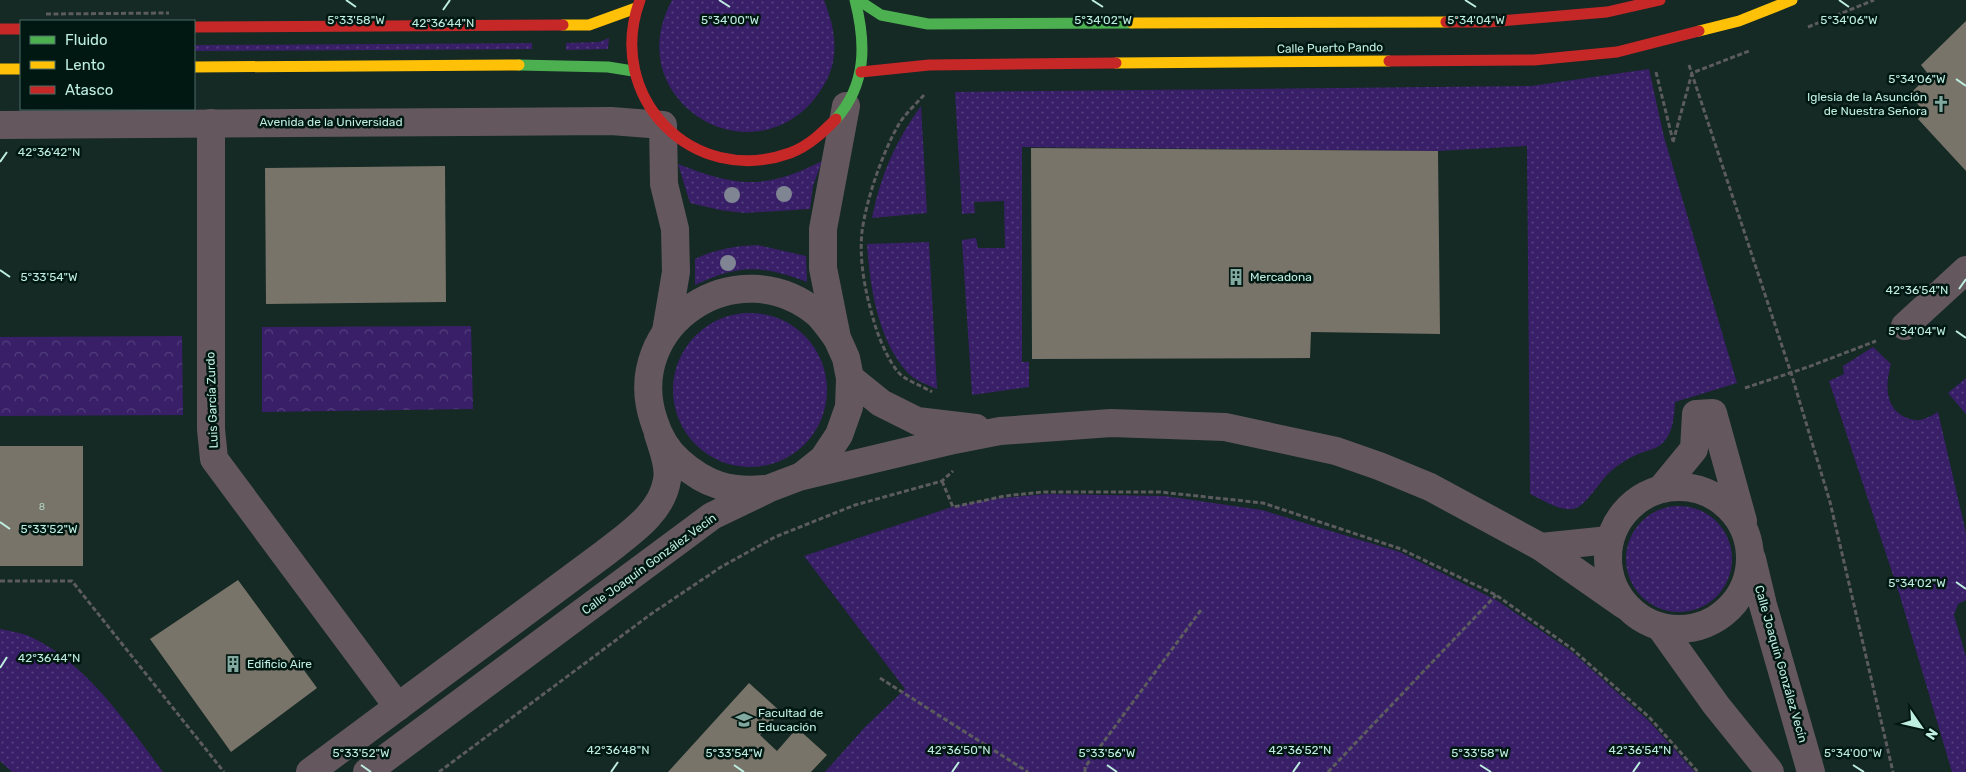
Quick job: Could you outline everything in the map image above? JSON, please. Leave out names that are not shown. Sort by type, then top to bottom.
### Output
[{"type":"main road","name":"Calle Puerto Pando","points":[[857,0],[881,15],[928,24],[1488,22],[1607,12],[1660,0]]},
{"type":"main road","points":[[638,4],[631,51],[633,71],[646,104],[663,125],[693,148],[720,158],[749,162],[778,158],[805,146],[828,129],[846,106],[861,72],[864,35],[857,0]]},
{"type":"main road","name":"Calle Puerto Pando","points":[[861,72],[929,66],[1534,60],[1617,52],[1739,21],[1792,0]]},
{"type":"main road","points":[[195,28],[589,25],[638,4]]},
{"type":"main road","points":[[0,29],[20,29]]},
{"type":"main road","points":[[195,67],[548,64],[608,67],[633,71]]},
{"type":"main road","points":[[0,69],[20,69]]},
{"type":"street","points":[[799,478],[822,459],[839,435],[849,407],[850,378],[846,358],[837,338],[823,268],[823,229],[846,106]]},
{"type":"street","name":"Avenida de la Universidad","points":[[0,125],[610,120],[663,125]]},
{"type":"street","name":"Luis García Zurdo","points":[[211,123],[211,428],[214,459],[398,707]]},
{"type":"street","points":[[310,772],[605,554],[642,524],[660,499],[667,480],[667,466],[650,408],[648,382],[654,355],[666,331],[676,272],[674,229],[664,184],[663,125]]},
{"type":"street","points":[[1905,326],[1966,270]]},
{"type":"street","points":[[666,331],[686,310],[711,295],[739,288],[768,290],[795,299],[819,315],[837,338]]},
{"type":"street","name":"Calle Joaquín González Vecín","points":[[850,378],[881,403],[917,421],[1000,431]]},
{"type":"street","name":"Calle Joaquín González Vecín","points":[[1662,488],[1694,449],[1696,414],[1713,413],[1763,605],[1811,772]]},
{"type":"street","name":"Calle Joaquín González Vecín","points":[[367,772],[712,516],[770,488],[799,478],[954,440],[1000,431],[1111,423],[1226,428],[1336,451],[1430,487],[1541,547],[1641,619],[1661,628],[1688,630],[1713,622],[1734,605],[1747,581],[1748,542],[1732,509],[1711,494],[1687,486],[1662,488],[1638,499],[1620,517],[1610,540],[1607,557],[1609,574],[1615,590],[1624,605]]},
{"type":"street","points":[[658,434],[673,456],[693,474],[717,486],[744,491],[770,488]]},
{"type":"street","points":[[1541,547],[1610,540]]},
{"type":"street","name":"Calle Joaquín González Vecín","points":[[1661,628],[1716,705],[1770,772]]},
{"type":"path","points":[[1689,64],[1791,373],[1830,502],[1893,772]]},
{"type":"path","points":[[1673,142],[1692,73]]},
{"type":"path","points":[[929,89],[899,124],[881,163],[870,197],[862,232],[862,265],[867,298],[876,330],[891,360],[899,372],[911,382],[936,394]]},
{"type":"path","points":[[1745,388],[1876,341]]},
{"type":"path","points":[[440,772],[651,614],[721,567],[775,538],[855,505],[942,481],[952,472],[954,466]]},
{"type":"path","points":[[942,481],[952,508],[1005,496],[1042,492],[1160,492],[1263,503],[1402,549],[1496,595],[1571,648],[1649,718],[1698,772]]},
{"type":"path","points":[[0,581],[72,581],[224,772]]},
{"type":"path","points":[[1328,772],[1496,595]]},
{"type":"path","points":[[1085,772],[1085,767],[1201,610]]},
{"type":"path","points":[[880,678],[1028,772]]},
{"type":"green space","points":[[672,0],[824,0],[829,14],[834,41],[833,61],[830,72],[816,97],[800,113],[781,125],[761,131],[741,132],[720,128],[701,119],[684,105],[670,87],[665,76],[661,65],[659,43],[663,21]]},
{"type":"green space","points":[[609,38],[608,49],[566,50],[566,43],[599,42]]},
{"type":"green space","points":[[532,43],[532,49],[195,51],[195,45]]},
{"type":"green space","points":[[1649,69],[1664,137],[1737,383],[1675,402],[1672,426],[1669,435],[1663,443],[1656,448],[1626,460],[1607,475],[1578,507],[1573,509],[1562,508],[1530,494],[1527,146],[1438,151],[1022,147],[1022,362],[1029,362],[1029,387],[972,395],[962,240],[976,238],[978,248],[1005,248],[1004,201],[974,202],[975,213],[962,214],[955,92],[1531,86]]},
{"type":"green space","points":[[921,106],[927,213],[872,218],[884,173],[890,159],[904,132]]},
{"type":"green space","points":[[822,161],[813,186],[810,209],[744,213],[690,203],[678,164],[717,177],[750,182],[784,177]]},
{"type":"green space","points":[[929,242],[937,389],[910,375],[889,344],[882,328],[873,294],[867,244]]},
{"type":"green space","points":[[758,245],[806,256],[807,282],[776,272],[751,269],[725,273],[695,285],[695,259],[726,249]]},
{"type":"green space","points":[[750,313],[779,319],[793,326],[804,336],[814,347],[821,361],[827,390],[821,419],[814,433],[804,444],[793,454],[779,461],[750,467],[721,461],[707,454],[696,444],[686,433],[679,419],[673,390],[679,361],[686,347],[696,336],[707,326],[721,319]]},
{"type":"green space","points":[[471,326],[473,409],[262,412],[262,327]]},
{"type":"green space","points":[[182,336],[183,415],[0,416],[0,337]]},
{"type":"green space","points":[[1873,347],[1891,364],[1887,385],[1889,398],[1895,410],[1913,420],[1924,419],[1938,412],[1966,533],[1966,600],[1958,604],[1954,615],[1966,657],[1966,772],[1952,772],[1899,593],[1829,381],[1844,374],[1843,366]]},
{"type":"green space","points":[[1966,378],[1966,414],[1948,393]]},
{"type":"green space","points":[[1047,494],[1165,496],[1262,510],[1400,552],[1498,601],[1572,652],[1649,721],[1695,772],[825,772],[864,728],[905,689],[804,556],[952,507],[992,499]]},
{"type":"green space","points":[[1679,506],[1699,510],[1716,522],[1728,539],[1732,559],[1728,579],[1716,596],[1699,608],[1679,612],[1659,608],[1642,596],[1630,579],[1626,559],[1630,539],[1642,522],[1659,510]]},
{"type":"green space","points":[[0,629],[29,636],[53,649],[71,663],[105,697],[163,772],[12,772],[0,761]]},
{"type":"building","name":"Iglesia de la Asunción de Nuestra Señora","points":[[1966,21],[1966,171],[1918,119],[1925,112],[1909,95],[1929,75],[1921,65]]},
{"type":"building","name":"Mercadona","points":[[1031,148],[1438,151],[1440,334],[1311,332],[1310,358],[1032,359]]},
{"type":"building","points":[[445,166],[446,302],[266,304],[265,168]]},
{"type":"building","points":[[0,446],[83,446],[83,566],[0,566]]},
{"type":"building","name":"Edificio Aire","points":[[238,580],[317,688],[231,752],[150,639]]},
{"type":"building","name":"Facultad de Educación","points":[[749,683],[781,712],[760,735],[777,751],[797,728],[827,755],[811,772],[668,772]]},
{"type":"traffic: fast","points":[[836,119],[854,92],[859,77],[862,47],[859,16],[855,0]]},
{"type":"traffic: fast","points":[[858,0],[881,15],[928,24],[1132,23]]},
{"type":"traffic: fast","points":[[519,65],[608,67],[633,71]]},
{"type":"traffic: slow","points":[[1699,31],[1739,21],[1792,0]]},
{"type":"traffic: slow","points":[[563,25],[589,25],[636,8]]},
{"type":"traffic: slow","points":[[1132,23],[1446,22]]},
{"type":"traffic: slow","points":[[1116,63],[1389,61]]},
{"type":"traffic: slow","points":[[195,67],[519,65]]},
{"type":"traffic: slow","points":[[0,69],[20,69]]},
{"type":"traffic: jam","points":[[640,0],[632,36],[635,70],[646,100],[665,126],[690,146],[721,158],[754,160],[797,150],[815,138],[836,119]]},
{"type":"traffic: jam","points":[[1446,22],[1488,22],[1607,12],[1660,0]]},
{"type":"traffic: jam","points":[[195,27],[563,25]]},
{"type":"traffic: jam","points":[[0,29],[20,29]]},
{"type":"traffic: jam","points":[[1389,61],[1534,60],[1617,52],[1699,31]]},
{"type":"traffic: jam","points":[[861,72],[929,65],[1116,63]]},
{"type":"place","name":"Iglesia de la Asunción de Nuestra Señora","points":[[1941,104]]},
{"type":"place","name":"Mercadona","points":[[1236,277]]},
{"type":"place","name":"Edificio Aire","points":[[233,664]]},
{"type":"place","name":"Facultad de Educación","points":[[744,720]]}]
